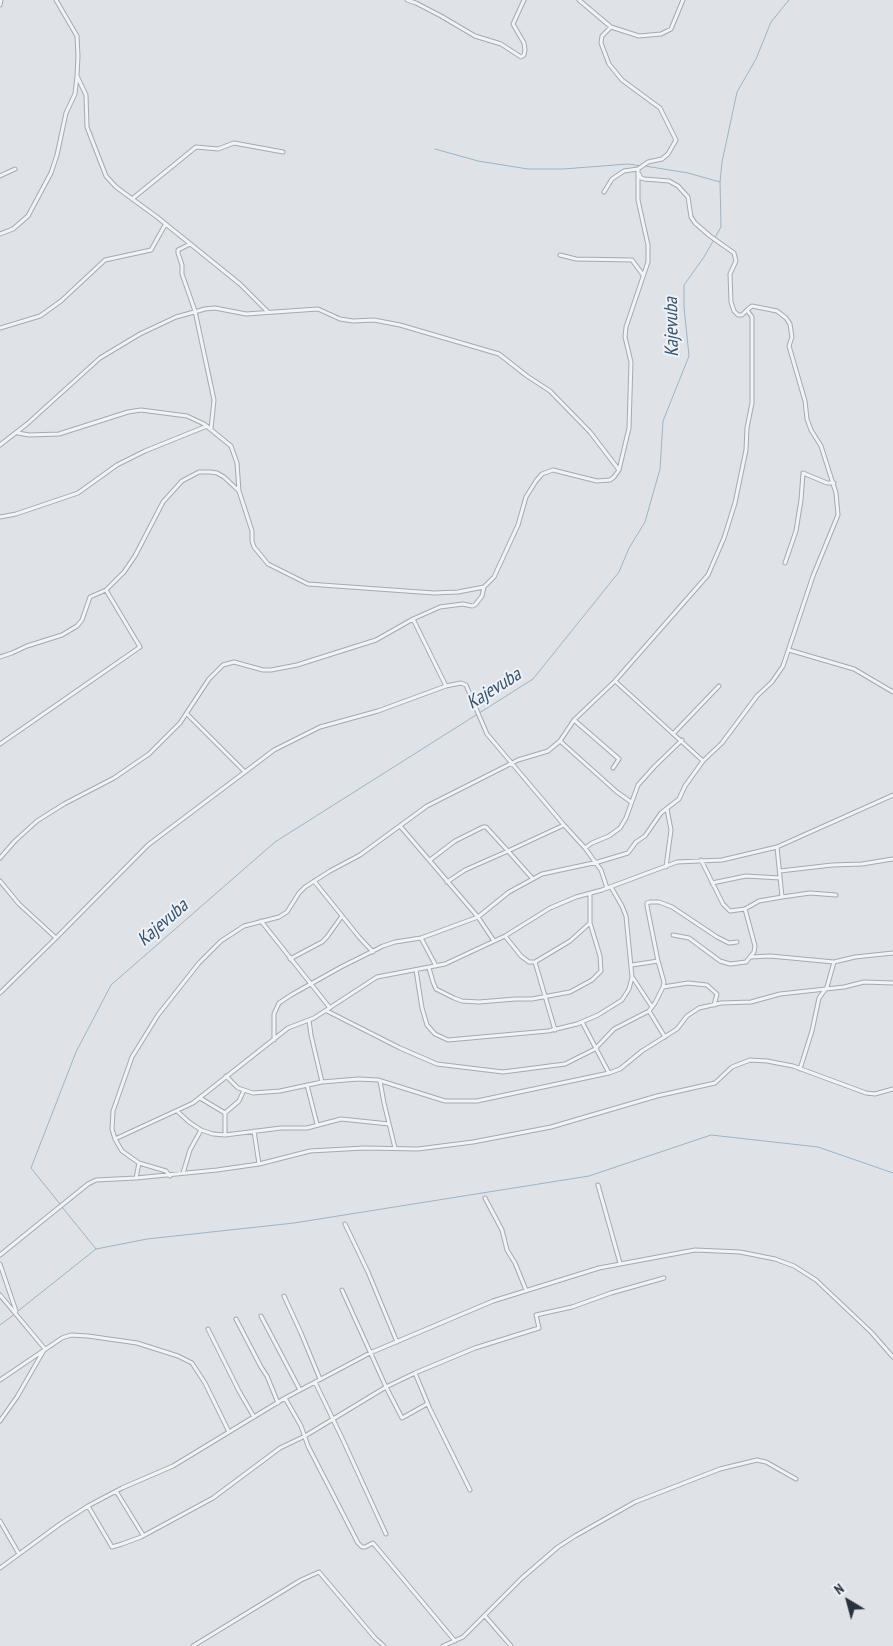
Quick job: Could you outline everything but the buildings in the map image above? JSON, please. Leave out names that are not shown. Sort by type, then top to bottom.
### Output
[{"type":"street","points":[[0,5],[1,0]]},
{"type":"street","points":[[0,234],[13,229],[28,216],[51,173],[66,113],[75,94],[78,56],[77,36],[56,0]]},
{"type":"street","points":[[407,0],[441,16],[475,36],[501,44],[521,57],[524,55],[524,43],[513,24],[524,0]]},
{"type":"street","points":[[580,0],[611,27],[639,36],[666,32],[671,29],[684,0]]},
{"type":"street","points":[[604,192],[612,179],[624,171],[662,159],[668,154],[676,140],[660,108],[622,80],[609,64],[601,44],[602,36],[611,27]]},
{"type":"street","points":[[77,76],[86,95],[87,127],[106,176],[132,200],[240,284],[268,312]]},
{"type":"street","points":[[132,200],[196,147],[218,149],[234,143],[283,152]]},
{"type":"street","points":[[0,858],[37,821],[141,761],[172,732],[209,679],[227,663],[234,662],[263,670],[297,665],[376,640],[440,606],[463,604],[472,606],[482,596],[484,588],[494,578],[519,522],[526,497],[542,474],[553,470],[597,481],[610,480],[619,470],[629,428],[631,362],[626,327],[648,262],[648,245],[638,200],[638,168]]},
{"type":"street","points":[[0,176],[15,169]]},
{"type":"street","points":[[274,1040],[274,1014],[277,1006],[282,1000],[311,984],[383,946],[421,938],[478,918],[509,892],[546,872],[595,863],[628,853],[636,842],[647,834],[656,818],[679,799],[685,786],[704,761],[722,743],[757,696],[772,682],[783,666],[813,576],[838,515],[834,483],[822,446],[811,430],[807,419],[805,401],[789,346],[792,337],[790,324],[777,311],[752,306],[742,315],[738,315],[734,311],[731,302],[730,274],[736,261],[734,253],[695,223],[691,217],[688,197],[678,186],[669,181],[644,179],[639,174]]},
{"type":"street","points":[[0,328],[40,316],[61,301],[105,260],[151,250],[165,225]]},
{"type":"street","points":[[190,244],[178,250],[178,253],[182,265],[182,274],[195,312],[214,400],[210,428]]},
{"type":"street","points":[[560,255],[576,260],[632,260],[643,276]]},
{"type":"street","points":[[0,445],[100,358],[154,326],[181,315],[216,308],[246,314],[318,309],[340,319],[353,321],[374,320],[400,325],[499,354],[550,391],[590,432],[619,470]]},
{"type":"street","points":[[170,1176],[166,1171],[139,1163],[122,1151],[115,1139],[112,1120],[120,1087],[132,1057],[158,1015],[199,963],[221,941],[244,926],[279,917],[287,912],[299,893],[314,881],[360,855],[427,806],[512,763],[543,754],[552,748],[560,741],[574,720],[615,681],[708,575],[724,538],[735,503],[744,459],[752,403],[752,317],[747,310]]},
{"type":"street","points":[[17,432],[29,435],[59,434],[128,412],[141,410],[187,416],[210,428],[225,440],[232,450],[237,463],[239,491],[252,531],[254,547],[268,564],[308,584],[434,593],[484,588]]},
{"type":"street","points":[[0,517],[16,514],[78,493],[117,465],[145,451],[207,426]]},
{"type":"street","points":[[0,657],[36,643],[62,636],[73,629],[82,620],[90,596],[106,590],[117,581],[129,565],[163,502],[182,481],[199,472],[217,473],[239,491]]},
{"type":"street","points":[[785,563],[796,532],[803,473],[827,483],[834,483]]},
{"type":"street","points":[[0,744],[140,647],[106,590]]},
{"type":"street","points":[[413,619],[446,686]]},
{"type":"street","points":[[789,650],[854,669],[893,692]]},
{"type":"street","points":[[615,681],[704,761]]},
{"type":"street","points":[[0,993],[148,845],[274,750],[320,727],[378,712],[461,682],[466,685],[487,734],[585,848],[601,870],[609,887],[622,906],[626,916],[632,977],[630,989],[622,1000],[598,1015],[582,1022],[555,1030],[448,1040],[431,1030],[424,1017],[416,970]]},
{"type":"street","points":[[673,734],[719,686]]},
{"type":"street","points":[[186,714],[245,772]]},
{"type":"street","points":[[574,720],[620,759],[613,768]]},
{"type":"street","points":[[585,848],[592,842],[609,836],[620,828],[626,818],[638,785],[682,740]]},
{"type":"street","points":[[560,741],[631,802]]},
{"type":"street","points":[[115,1139],[177,1111],[200,1098],[294,1025],[309,1020],[377,977],[430,968],[457,959],[505,936],[550,908],[576,897],[590,894],[684,861],[722,860],[777,846],[893,796]]},
{"type":"street","points":[[666,867],[671,830],[667,809]]},
{"type":"street","points":[[447,882],[465,870],[564,825]]},
{"type":"street","points":[[400,826],[478,918],[494,941]]},
{"type":"street","points":[[430,860],[459,838],[485,826],[532,878]]},
{"type":"street","points":[[777,846],[782,897]]},
{"type":"street","points":[[780,871],[832,865],[862,864],[893,859]]},
{"type":"street","points":[[701,860],[726,908],[734,911],[745,909],[759,901],[782,897],[810,893],[836,895]]},
{"type":"street","points":[[712,883],[746,876],[780,878]]},
{"type":"street","points":[[0,881],[19,904],[56,938]]},
{"type":"street","points":[[314,881],[373,952]]},
{"type":"street","points":[[430,968],[436,989],[454,998],[479,1002],[532,999],[570,992],[599,975],[602,966],[590,923],[590,894]]},
{"type":"street","points":[[261,921],[290,960],[311,984],[328,1009],[429,1062],[503,1072],[565,1064],[595,1049],[621,1024],[652,1007],[664,982],[646,906],[647,903],[659,902],[672,907],[717,937],[729,942],[737,942]]},
{"type":"street","points":[[673,935],[689,938],[720,961],[730,964],[746,962],[754,952],[755,946],[745,909]]},
{"type":"street","points":[[290,960],[328,938],[342,916]]},
{"type":"street","points":[[505,936],[521,956],[529,962],[535,962],[570,942],[590,923]]},
{"type":"street","points":[[421,938],[436,966]]},
{"type":"street","points":[[751,957],[770,956],[834,962],[893,952]]},
{"type":"street","points":[[632,965],[658,961]]},
{"type":"street","points":[[535,962],[555,1030]]},
{"type":"street","points":[[800,1069],[812,1031],[819,998],[827,987],[834,962]]},
{"type":"street","points":[[632,977],[652,1007]]},
{"type":"street","points":[[663,987],[688,982],[707,985],[717,994],[714,1005]]},
{"type":"street","points":[[226,1076],[232,1084],[244,1090],[260,1094],[322,1082],[358,1079],[380,1081],[445,1101],[477,1101],[552,1084],[585,1079],[620,1069],[677,1029],[687,1016],[695,1010],[714,1005],[751,1002],[780,994],[864,982],[893,983]]},
{"type":"street","points":[[649,1010],[665,1037]]},
{"type":"street","points":[[309,1020],[322,1082]]},
{"type":"street","points":[[582,1022],[609,1073]]},
{"type":"street","points":[[0,1255],[88,1184],[96,1180],[170,1176],[259,1164],[310,1151],[418,1148],[473,1142],[551,1127],[657,1096],[714,1083],[732,1067],[750,1060],[767,1061],[800,1069],[866,1093],[875,1094],[893,1089]]},
{"type":"street","points":[[380,1081],[395,1148]]},
{"type":"street","points":[[306,1085],[317,1124]]},
{"type":"street","points":[[225,1135],[225,1113],[239,1101],[244,1090]]},
{"type":"street","points":[[200,1098],[225,1113]]},
{"type":"street","points":[[177,1111],[201,1130],[225,1135],[254,1131],[307,1128],[340,1119],[389,1124]]},
{"type":"street","points":[[183,1174],[190,1150],[201,1130]]},
{"type":"street","points":[[254,1131],[259,1164]]},
{"type":"street","points":[[136,1178],[139,1163]]},
{"type":"street","points":[[598,1185],[620,1264]]},
{"type":"street","points":[[485,1198],[502,1230],[507,1250],[515,1263],[526,1290]]},
{"type":"street","points":[[345,1224],[368,1272],[397,1342]]},
{"type":"street","points":[[0,1568],[88,1506],[116,1491],[173,1466],[285,1398],[370,1353],[456,1316],[526,1290],[620,1264],[685,1251],[707,1250],[740,1252],[794,1266],[816,1280],[871,1332],[893,1357]]},
{"type":"street","points":[[0,1264],[17,1314]]},
{"type":"street","points":[[88,1506],[112,1547],[143,1535],[213,1498],[280,1448],[305,1436],[386,1387],[475,1348],[539,1328],[536,1315],[572,1307],[610,1293],[664,1278]]},
{"type":"street","points":[[342,1290],[402,1418],[428,1404]]},
{"type":"street","points":[[0,1295],[45,1349]]},
{"type":"street","points":[[284,1296],[320,1379]]},
{"type":"street","points":[[261,1316],[300,1390]]},
{"type":"street","points":[[236,1319],[260,1367],[267,1376],[278,1403]]},
{"type":"street","points":[[208,1329],[232,1375],[238,1391],[254,1417]]},
{"type":"street","points":[[0,1380],[62,1338],[72,1335],[137,1343],[192,1363],[205,1384],[229,1432]]},
{"type":"street","points":[[0,1421],[17,1397],[45,1349]]},
{"type":"street","points":[[415,1373],[470,1490]]},
{"type":"street","points":[[314,1382],[386,1534]]},
{"type":"street","points":[[285,1398],[358,1543],[362,1547],[373,1543],[454,1641]]},
{"type":"street","points":[[443,1646],[463,1637],[522,1578],[558,1547],[635,1502],[707,1474],[757,1460],[766,1462],[796,1479]]},
{"type":"street","points":[[116,1491],[143,1535]]},
{"type":"street","points":[[0,1521],[19,1554]]},
{"type":"street","points":[[192,1646],[301,1580],[319,1572],[384,1646]]},
{"type":"street","points":[[485,1616],[511,1646]]},
{"type":"waterway","name":"Kajevuba","points":[[60,1204],[31,1168],[76,1052],[111,985],[275,842],[533,679],[619,572],[629,548],[645,522],[660,469],[663,421],[689,356],[684,307],[684,285],[704,257],[721,227],[720,182],[722,162],[737,92],[756,59],[771,22],[789,0]]},
{"type":"waterway","points":[[435,149],[478,161],[528,169],[563,169],[628,164],[642,166]]},
{"type":"waterway","points":[[645,166],[688,173],[720,182]]},
{"type":"waterway","points":[[18,1311],[96,1249],[147,1239],[294,1223],[589,1176],[711,1135],[818,1147],[893,1173]]},
{"type":"waterway","name":"Kajevuba","points":[[62,1207],[96,1249]]},
{"type":"waterway","points":[[0,1325],[15,1314]]}]
